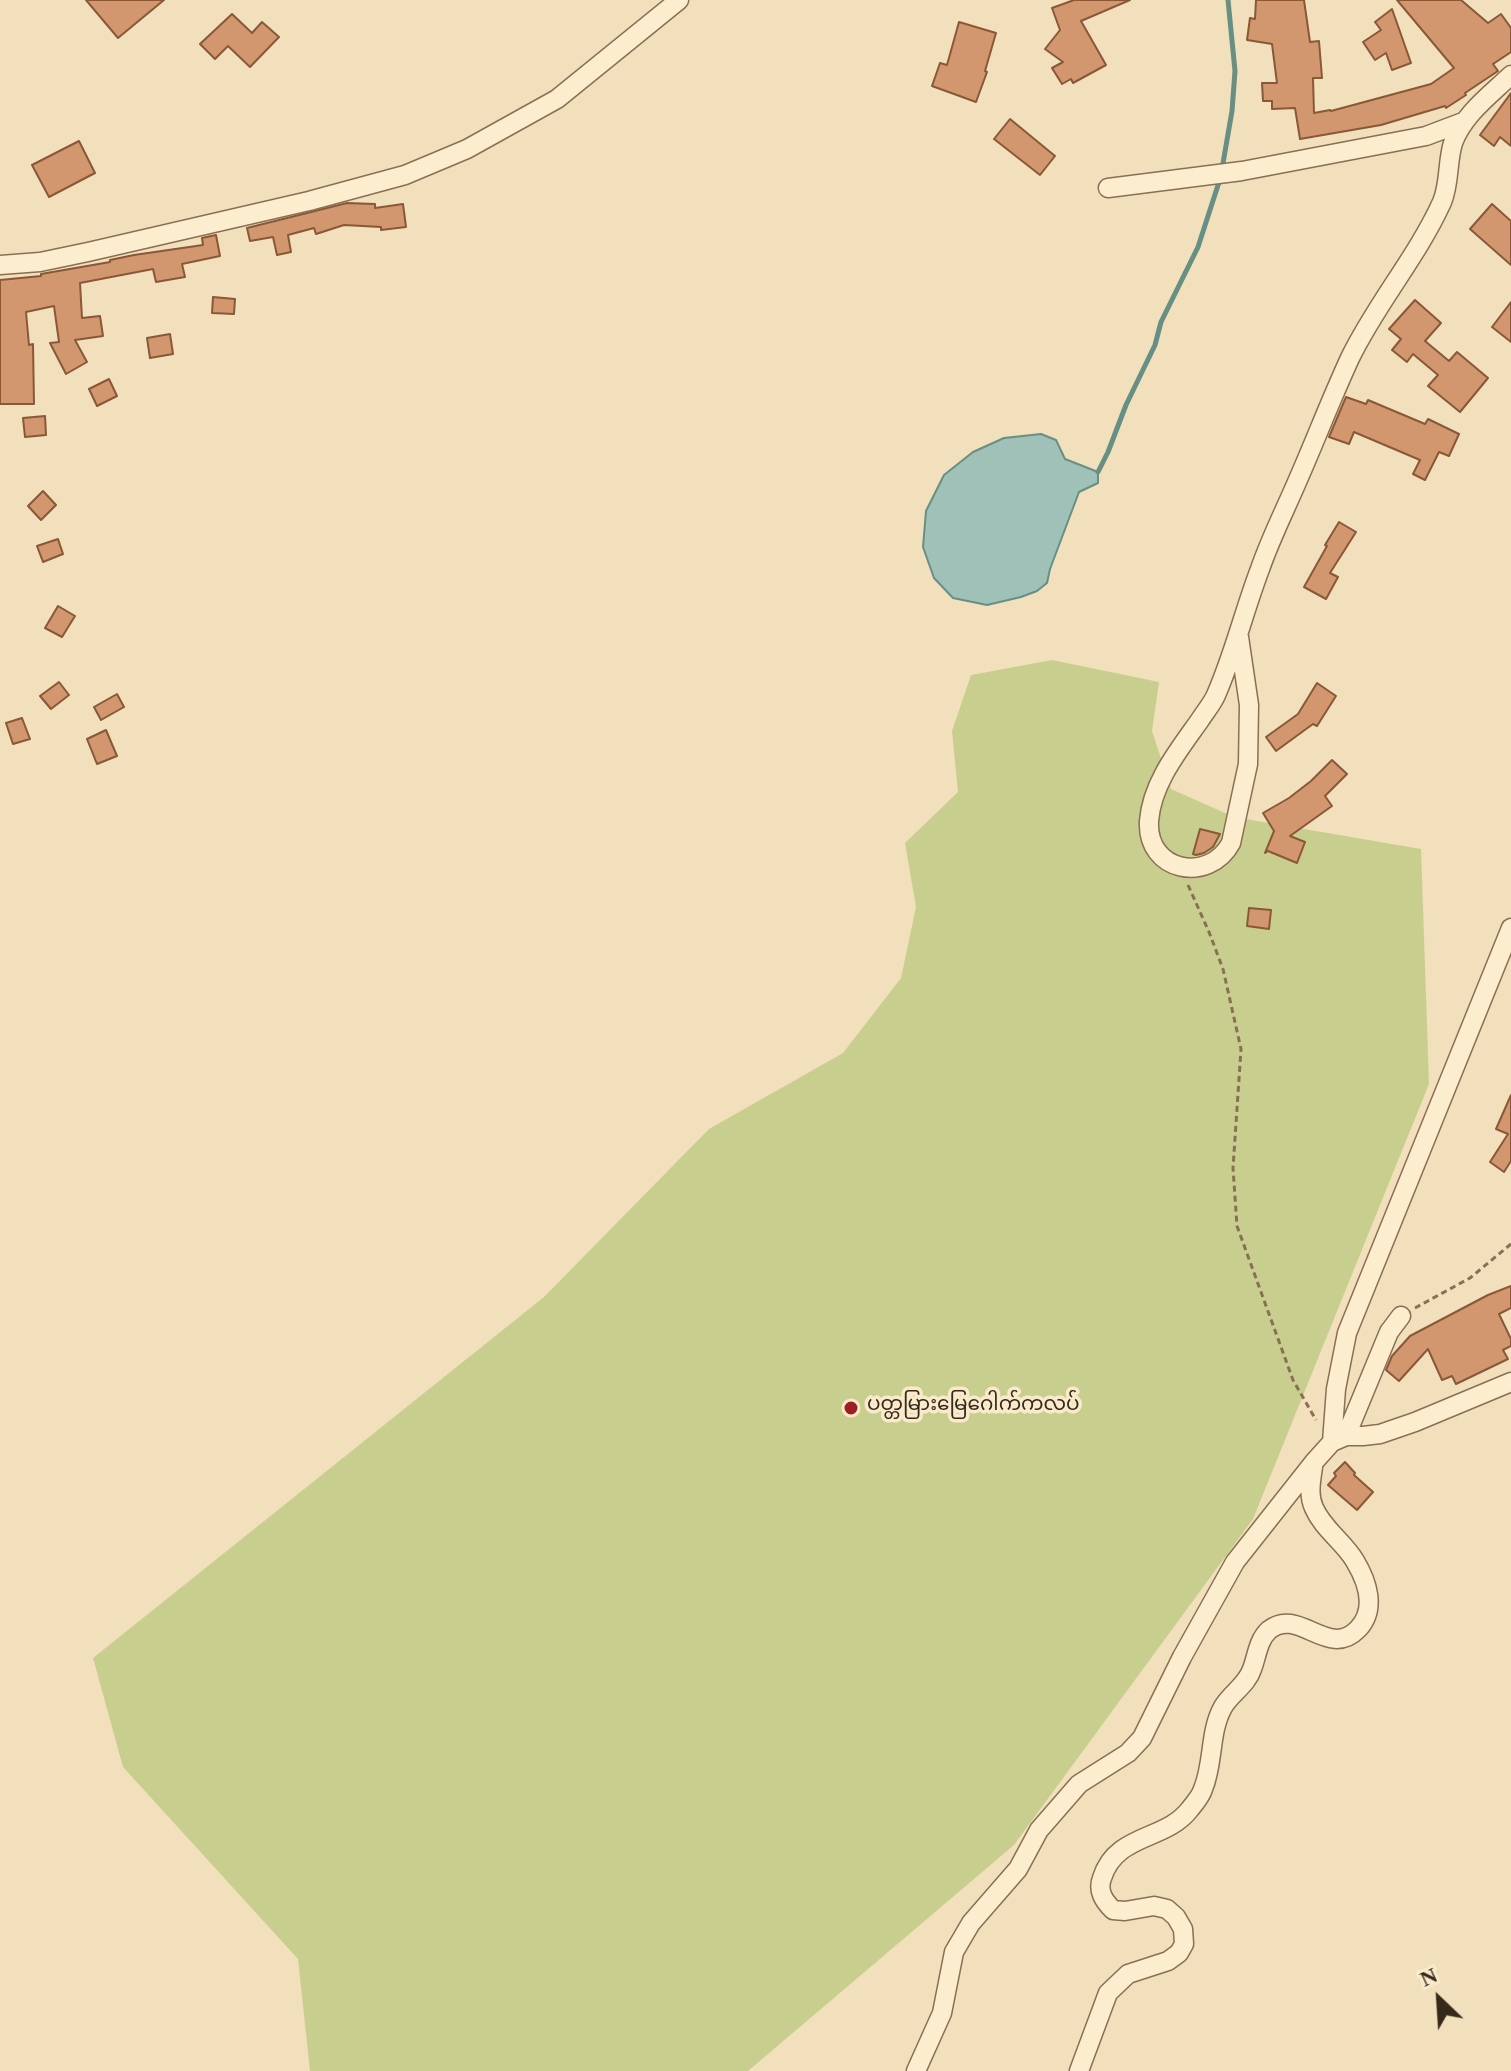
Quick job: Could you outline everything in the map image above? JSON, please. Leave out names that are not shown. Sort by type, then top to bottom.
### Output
[{"type":"street","points":[[0,265],[40,262],[88,252],[309,201],[405,175],[467,149],[557,99],[679,0]]},
{"type":"street","points":[[1239,637],[1249,705],[1248,764],[1231,843],[1214,862],[1180,868],[1164,860],[1154,845],[1149,827],[1150,807],[1156,788],[1215,698],[1239,637],[1261,565],[1351,356],[1442,202],[1453,143],[1463,122],[1511,75]]},
{"type":"street","points":[[1108,188],[1242,171],[1426,136],[1463,122]]},
{"type":"street","points":[[1339,1439],[1336,1389],[1347,1333],[1511,928]]},
{"type":"street","points":[[916,2071],[942,2013],[954,1952],[971,1923],[1018,1869],[1039,1830],[1079,1784],[1128,1753],[1142,1738],[1182,1657],[1235,1562],[1314,1462],[1339,1439],[1389,1332],[1401,1316]]},
{"type":"street","points":[[1339,1439],[1380,1434],[1511,1382]]},
{"type":"street","points":[[1079,2071],[1108,1993],[1128,1974],[1168,1961],[1179,1953],[1184,1944],[1183,1929],[1167,1909],[1154,1906],[1113,1910],[1104,1901],[1099,1885],[1104,1870],[1116,1853],[1187,1814],[1203,1791],[1220,1715],[1245,1683],[1263,1637],[1270,1629],[1282,1623],[1294,1624],[1334,1640],[1345,1638],[1359,1628],[1367,1613],[1369,1593],[1354,1560],[1313,1506],[1310,1489],[1314,1462]]},
{"type":"path","points":[[1180,868],[1223,969],[1241,1049],[1233,1168],[1237,1226],[1293,1380],[1310,1412],[1339,1439]]},
{"type":"path","points":[[1401,1316],[1470,1278],[1511,1244]]},
{"type":"green space","name":"ပတ္တမြားမြေဂေါက်ကလပ်","points":[[1052,660],[1159,682],[1152,731],[1171,789],[1234,817],[1421,849],[1429,1084],[1253,1519],[1014,1845],[748,2071],[310,2071],[298,1959],[123,1767],[93,1658],[544,1297],[709,1129],[843,1053],[901,978],[916,907],[905,843],[958,792],[952,731],[971,675]]},
{"type":"water","points":[[1041,434],[1056,440],[1065,459],[1098,472],[1098,483],[1079,492],[1047,583],[1021,597],[987,605],[953,598],[934,578],[923,547],[926,511],[944,475],[973,452],[1004,438]]},
{"type":"building","points":[[86,0],[164,0],[118,38]]},
{"type":"building","points":[[1074,0],[1130,0],[1081,21],[1106,65],[1073,83],[1071,79],[1062,84],[1052,68],[1063,62],[1045,49],[1060,30],[1052,8]]},
{"type":"building","points":[[1256,0],[1304,0],[1310,42],[1319,41],[1322,78],[1313,78],[1314,113],[1431,84],[1454,68],[1397,0],[1461,0],[1488,23],[1501,14],[1511,28],[1511,52],[1493,64],[1498,71],[1446,108],[1381,125],[1300,139],[1295,108],[1272,109],[1272,101],[1263,101],[1262,83],[1277,83],[1272,44],[1247,40],[1250,18],[1255,19]]},
{"type":"building","points":[[1392,9],[1411,63],[1392,70],[1386,53],[1375,60],[1363,42],[1381,30],[1375,22]]},
{"type":"building","points":[[232,14],[252,33],[262,22],[279,37],[250,67],[228,46],[215,59],[200,44]]},
{"type":"building","points":[[959,22],[996,33],[976,102],[932,86],[940,63],[947,65]]},
{"type":"building","points":[[1511,93],[1511,146],[1500,137],[1494,146],[1480,135]]},
{"type":"building","points":[[1010,119],[1055,156],[1040,175],[994,139]]},
{"type":"building","points":[[79,141],[95,173],[49,197],[32,165]]},
{"type":"building","points":[[347,203],[375,204],[375,208],[403,204],[406,227],[381,230],[381,227],[344,225],[316,234],[314,228],[288,235],[291,252],[277,255],[273,237],[250,241],[247,228]]},
{"type":"building","points":[[1492,204],[1511,221],[1511,265],[1470,229]]},
{"type":"building","points":[[216,235],[220,256],[182,264],[185,277],[156,282],[153,269],[80,283],[82,318],[100,316],[103,336],[75,340],[87,362],[66,374],[50,343],[59,342],[54,306],[26,312],[29,345],[33,344],[34,404],[0,404],[0,280],[41,276],[134,255],[203,245],[202,238]]},
{"type":"building","points":[[213,297],[235,299],[234,314],[212,313]]},
{"type":"building","points":[[1415,300],[1441,323],[1425,341],[1449,361],[1457,352],[1488,378],[1460,412],[1428,386],[1438,375],[1413,354],[1407,362],[1392,350],[1401,339],[1389,329]]},
{"type":"building","points":[[1511,302],[1511,342],[1492,327]]},
{"type":"building","points":[[170,334],[173,354],[150,358],[147,338]]},
{"type":"building","points":[[109,379],[117,396],[97,406],[89,389]]},
{"type":"building","points":[[1346,397],[1366,404],[1368,400],[1425,424],[1428,419],[1459,434],[1449,456],[1439,452],[1425,480],[1413,474],[1420,460],[1354,432],[1349,444],[1329,437]]},
{"type":"building","points":[[45,416],[46,435],[25,437],[23,418]]},
{"type":"building","points":[[43,491],[56,505],[41,520],[28,506]]},
{"type":"building","points":[[1339,522],[1356,532],[1330,573],[1338,577],[1326,599],[1304,587]]},
{"type":"building","points":[[58,539],[63,554],[43,562],[37,546]]},
{"type":"building","points":[[58,606],[75,616],[62,637],[45,628]]},
{"type":"building","points":[[59,682],[69,695],[51,709],[40,696]]},
{"type":"building","points":[[1317,683],[1336,696],[1317,726],[1313,724],[1276,751],[1266,737],[1298,714]]},
{"type":"building","points":[[117,694],[124,707],[101,720],[94,707]]},
{"type":"building","points":[[22,718],[30,739],[13,744],[6,723]]},
{"type":"building","points":[[106,730],[117,756],[97,764],[87,739]]},
{"type":"building","points":[[1332,760],[1347,774],[1325,796],[1332,806],[1290,836],[1305,842],[1297,863],[1268,851],[1265,853],[1274,831],[1263,813],[1289,798]]},
{"type":"building","points":[[1200,829],[1220,834],[1213,847],[1196,855],[1193,854]]},
{"type":"building","points":[[1249,908],[1271,910],[1269,929],[1247,926]]},
{"type":"building","points":[[1511,1095],[1511,1161],[1504,1172],[1490,1162],[1508,1134],[1496,1129]]},
{"type":"building","points":[[1511,1286],[1511,1308],[1499,1314],[1511,1339],[1511,1346],[1503,1350],[1508,1359],[1456,1384],[1452,1376],[1442,1380],[1428,1349],[1399,1381],[1386,1370],[1392,1356],[1410,1336]]},
{"type":"building","points":[[1345,1462],[1373,1492],[1357,1510],[1328,1485]]},
{"type":"waterway","points":[[1222,169],[1235,71],[1228,0]]},
{"type":"waterway","points":[[1098,472],[1155,345],[1161,322],[1198,247],[1220,179]]},
{"type":"place","name":"ပတ္တမြားမြေဂေါက်ကလပ်","points":[[851,1408]]}]
